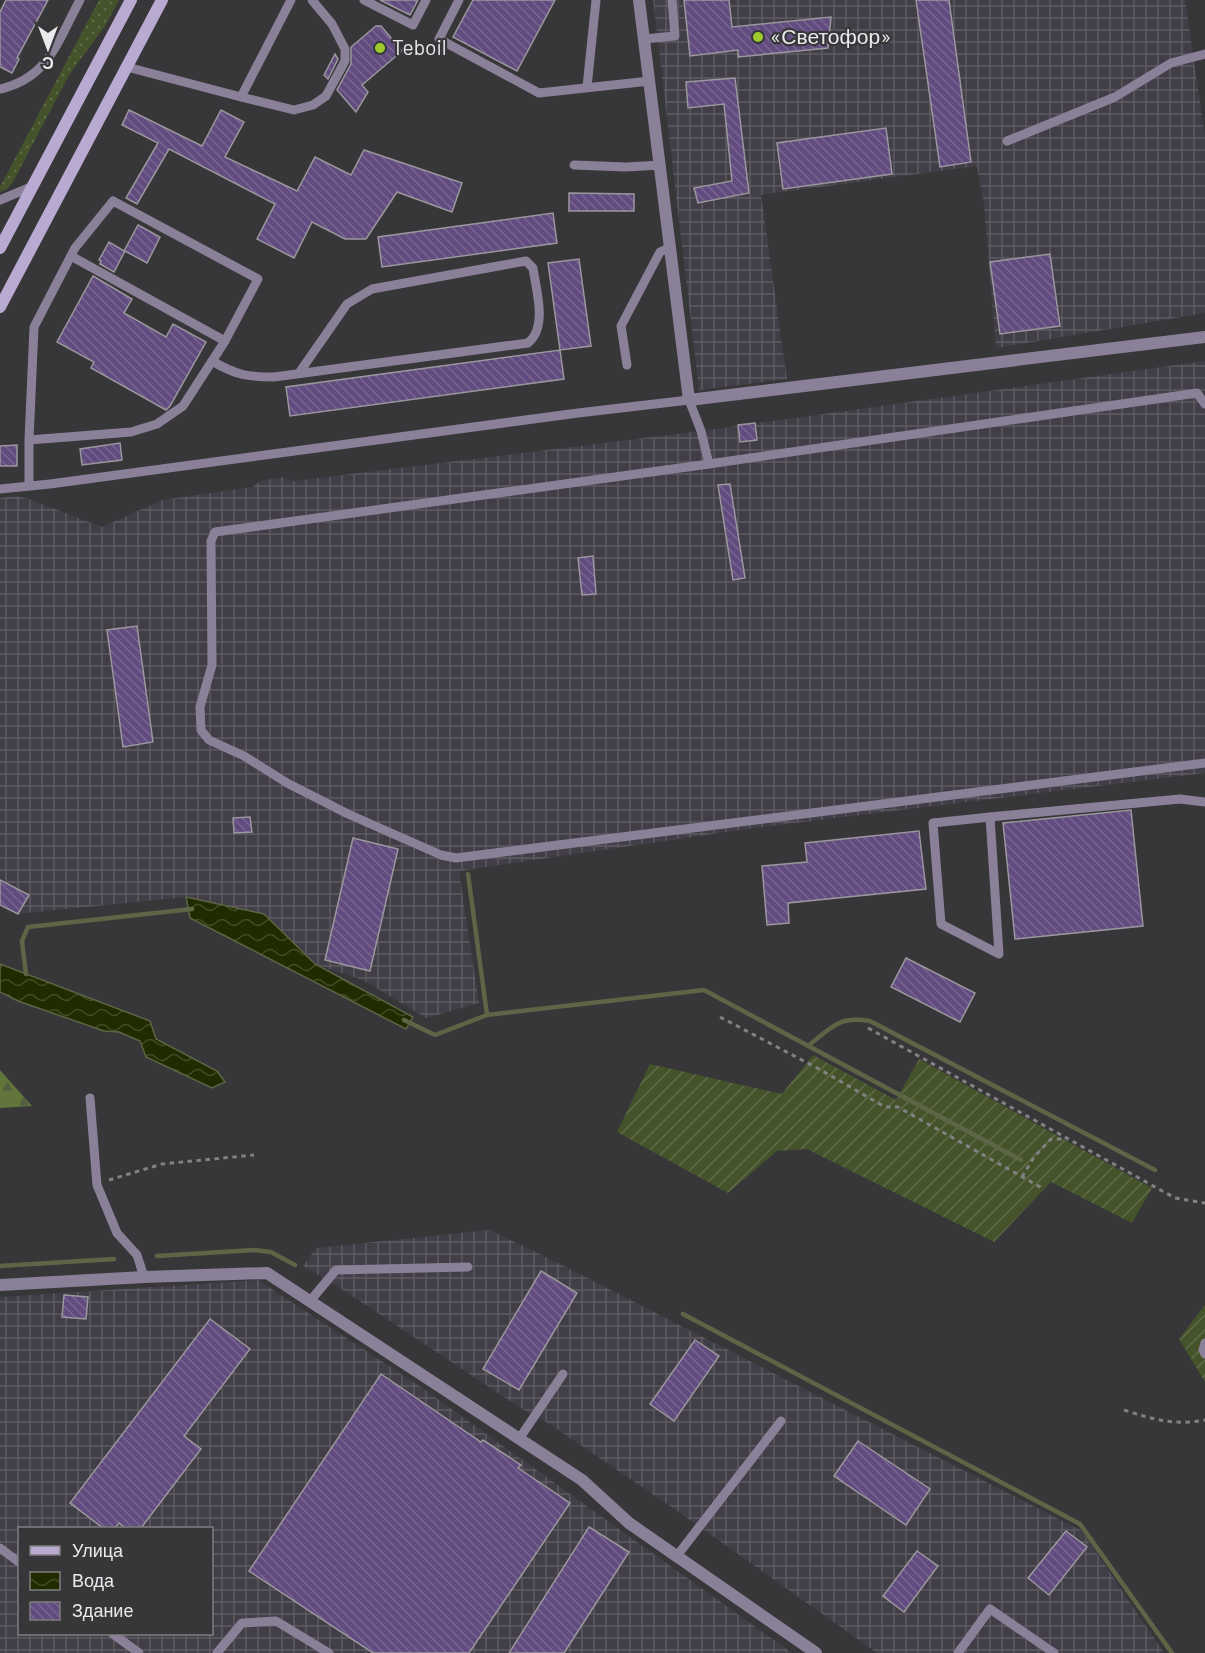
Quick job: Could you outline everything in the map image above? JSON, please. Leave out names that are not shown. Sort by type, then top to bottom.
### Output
[{"type":"main road","points":[[0,248],[130,0]]},
{"type":"main road","points":[[0,307],[162,0]]},
{"type":"street","points":[[639,0],[689,400],[1205,337]]},
{"type":"street","points":[[0,1285],[267,1273],[582,1480],[629,1523],[816,1653]]},
{"type":"lane","points":[[0,88],[17,85],[34,76],[47,62],[79,0]]},
{"type":"lane","points":[[241,97],[291,0]]},
{"type":"lane","points":[[127,67],[294,110],[313,105],[326,96],[345,61],[345,49],[332,24],[312,0]]},
{"type":"lane","points":[[364,0],[413,25],[426,0]]},
{"type":"lane","points":[[459,0],[439,39],[539,93],[650,81]]},
{"type":"lane","points":[[587,87],[596,0]]},
{"type":"lane","points":[[644,39],[675,36],[672,0]]},
{"type":"lane","points":[[1007,141],[1115,97],[1171,63],[1205,54]]},
{"type":"lane","points":[[574,165],[626,167],[661,165]]},
{"type":"lane","points":[[0,200],[31,187]]},
{"type":"lane","points":[[29,440],[130,432],[157,424],[183,406],[225,341],[258,279],[113,201],[75,248],[34,327],[29,440],[29,486]]},
{"type":"lane","points":[[627,365],[621,326],[660,252],[671,247]]},
{"type":"lane","points":[[71,256],[225,341]]},
{"type":"lane","points":[[212,361],[232,373],[248,376],[274,376],[299,373],[528,343],[535,337],[540,322],[533,268],[526,261],[372,289],[347,304],[299,373]]},
{"type":"lane","points":[[1205,404],[1197,393],[709,464],[215,532],[211,541],[212,665],[200,707],[199,720],[201,730],[209,740],[244,756],[287,783],[441,855],[456,858],[1205,763]]},
{"type":"lane","points":[[0,489],[689,400],[701,431],[709,464]]},
{"type":"lane","points":[[990,817],[999,954],[941,924],[933,823],[990,817],[1180,799],[1205,802]]},
{"type":"lane","points":[[90,1098],[97,1185],[117,1233],[137,1255],[144,1277]]},
{"type":"lane","points":[[310,1301],[336,1270],[468,1267]]},
{"type":"lane","points":[[1205,1343],[1203,1350],[1205,1354]]},
{"type":"lane","points":[[519,1438],[563,1374]]},
{"type":"lane","points":[[676,1557],[781,1421]]},
{"type":"lane","points":[[0,1548],[18,1562]]},
{"type":"lane","points":[[958,1653],[990,1609],[1054,1653]]},
{"type":"lane","points":[[217,1653],[242,1623],[276,1621],[329,1653]]},
{"type":"lane","points":[[114,1635],[139,1653]]},
{"type":"path","points":[[720,1017],[885,1107],[898,1107],[1042,1188]]},
{"type":"path","points":[[868,1028],[1175,1198],[1205,1203]]},
{"type":"path","points":[[1022,1177],[1034,1157],[1051,1139],[1068,1139]]},
{"type":"path","points":[[97,1185],[117,1176],[162,1164],[254,1155]]},
{"type":"path","points":[[1124,1410],[1158,1422],[1205,1420]]},
{"type":"shaded area","points":[[99,0],[119,0],[105,26],[69,75],[13,182],[7,189],[0,192],[0,187]]},
{"type":"shaded area","points":[[653,0],[1185,0],[1205,136],[1205,313],[996,348],[984,205],[977,166],[761,195],[787,379],[699,390]]},
{"type":"shaded area","points":[[1205,361],[1205,773],[754,828],[459,871],[479,1003],[426,1018],[363,980],[315,964],[264,914],[186,897],[18,914],[0,905],[0,498],[16,496],[29,499],[102,527],[162,500],[253,487],[260,481],[283,477],[294,481],[701,431]]},
{"type":"shaded area","points":[[813,1055],[896,1100],[919,1059],[1152,1188],[1132,1223],[1051,1182],[994,1242],[807,1149],[777,1151],[728,1193],[617,1132],[650,1064],[782,1094]]},
{"type":"shaded area","points":[[490,1230],[1082,1531],[1164,1653],[877,1653],[686,1517],[548,1423],[522,1409],[340,1288],[303,1266],[316,1248]]},
{"type":"shaded area","points":[[258,1280],[418,1385],[792,1653],[0,1653],[0,1297]]},
{"type":"shaded area","points":[[1205,1305],[1205,1382],[1179,1339]]},
{"type":"green space","points":[[0,1070],[32,1106],[0,1108]]},
{"type":"water","points":[[186,897],[264,914],[315,964],[413,1017],[406,1029],[190,918]]},
{"type":"water","points":[[0,964],[150,1021],[156,1039],[217,1071],[225,1082],[212,1088],[146,1057],[140,1041],[119,1032],[104,1031],[18,1001],[0,992]]},
{"type":"building","points":[[6,0],[48,0],[17,58],[19,59],[12,73],[0,67],[0,12]]},
{"type":"building","points":[[380,0],[418,0],[410,15]]},
{"type":"building","points":[[473,0],[555,0],[517,71],[453,37]]},
{"type":"building","name":"«Светофор»","points":[[684,0],[729,0],[732,27],[831,17],[828,48],[738,57],[738,50],[690,56]]},
{"type":"building","points":[[916,0],[949,0],[971,162],[940,167]]},
{"type":"building","points":[[376,26],[381,26],[402,51],[362,85],[368,92],[356,112],[337,90],[351,64],[351,47]]},
{"type":"building","points":[[335,54],[338,59],[328,79],[324,75]]},
{"type":"building","points":[[735,78],[749,193],[698,203],[694,188],[732,181],[724,104],[688,108],[686,82]]},
{"type":"building","points":[[129,110],[202,146],[221,110],[244,122],[225,157],[297,191],[315,157],[351,175],[364,150],[462,183],[452,212],[397,192],[366,239],[345,239],[312,222],[294,258],[257,239],[275,204],[169,149],[137,204],[126,198],[158,143],[122,125]]},
{"type":"building","points":[[886,128],[892,174],[783,189],[777,143]]},
{"type":"building","points":[[569,193],[634,194],[634,211],[569,211]]},
{"type":"building","points":[[553,213],[557,243],[382,267],[378,237]]},
{"type":"building","points":[[138,225],[160,237],[147,263],[125,251],[114,272],[100,264],[99,260],[109,242],[124,251]]},
{"type":"building","points":[[1050,254],[1060,326],[1000,334],[990,262]]},
{"type":"building","points":[[579,259],[591,346],[560,350],[548,263]]},
{"type":"building","points":[[93,276],[132,299],[124,313],[166,337],[173,324],[206,342],[166,410],[91,368],[94,362],[57,342]]},
{"type":"building","points":[[560,350],[564,379],[290,416],[286,387]]},
{"type":"building","points":[[755,423],[757,440],[740,442],[738,425]]},
{"type":"building","points":[[120,443],[122,460],[82,465],[80,449]]},
{"type":"building","points":[[17,445],[17,466],[0,466],[0,446]]},
{"type":"building","points":[[730,484],[745,578],[733,580],[718,485]]},
{"type":"building","points":[[593,556],[596,594],[582,595],[578,558]]},
{"type":"building","points":[[137,626],[153,742],[123,747],[107,630]]},
{"type":"building","points":[[1131,810],[1143,926],[1015,939],[1003,823]]},
{"type":"building","points":[[250,817],[252,832],[234,833],[233,818]]},
{"type":"building","points":[[919,831],[926,889],[788,903],[789,923],[767,925],[762,866],[807,862],[805,843]]},
{"type":"building","points":[[353,838],[398,849],[370,971],[325,960]]},
{"type":"building","points":[[0,880],[29,895],[18,914],[0,905]]},
{"type":"building","points":[[906,958],[975,993],[960,1022],[891,987]]},
{"type":"building","points":[[541,1271],[577,1293],[519,1390],[483,1369]]},
{"type":"building","points":[[64,1295],[88,1297],[86,1319],[62,1317]]},
{"type":"building","points":[[210,1319],[250,1349],[184,1436],[201,1449],[142,1527],[124,1527],[119,1523],[116,1527],[102,1527],[70,1503]]},
{"type":"building","points":[[695,1340],[719,1356],[674,1421],[650,1404]]},
{"type":"building","points":[[381,1374],[481,1442],[483,1440],[521,1465],[518,1468],[570,1503],[469,1653],[373,1653],[249,1571]]},
{"type":"building","points":[[858,1441],[930,1489],[906,1525],[834,1476]]},
{"type":"building","points":[[589,1527],[629,1552],[564,1653],[509,1653]]},
{"type":"building","points":[[1066,1531],[1087,1547],[1049,1595],[1028,1578]]},
{"type":"building","points":[[917,1551],[938,1566],[904,1612],[883,1596]]},
{"type":"waterway","points":[[468,874],[487,1015],[704,990],[1021,1160]]},
{"type":"waterway","points":[[26,974],[22,941],[28,927],[192,909]]},
{"type":"waterway","points":[[404,1020],[435,1035],[487,1015]]},
{"type":"waterway","points":[[808,1046],[830,1028],[843,1022],[870,1021],[1155,1170]]},
{"type":"waterway","points":[[157,1256],[254,1250],[271,1252],[295,1265]]},
{"type":"waterway","points":[[0,1266],[114,1259]]},
{"type":"waterway","points":[[683,1314],[1080,1524],[1172,1653]]},
{"type":"place","name":"«Светофор»","points":[[758,37]]},
{"type":"place","name":"Teboil","points":[[380,48]]}]
